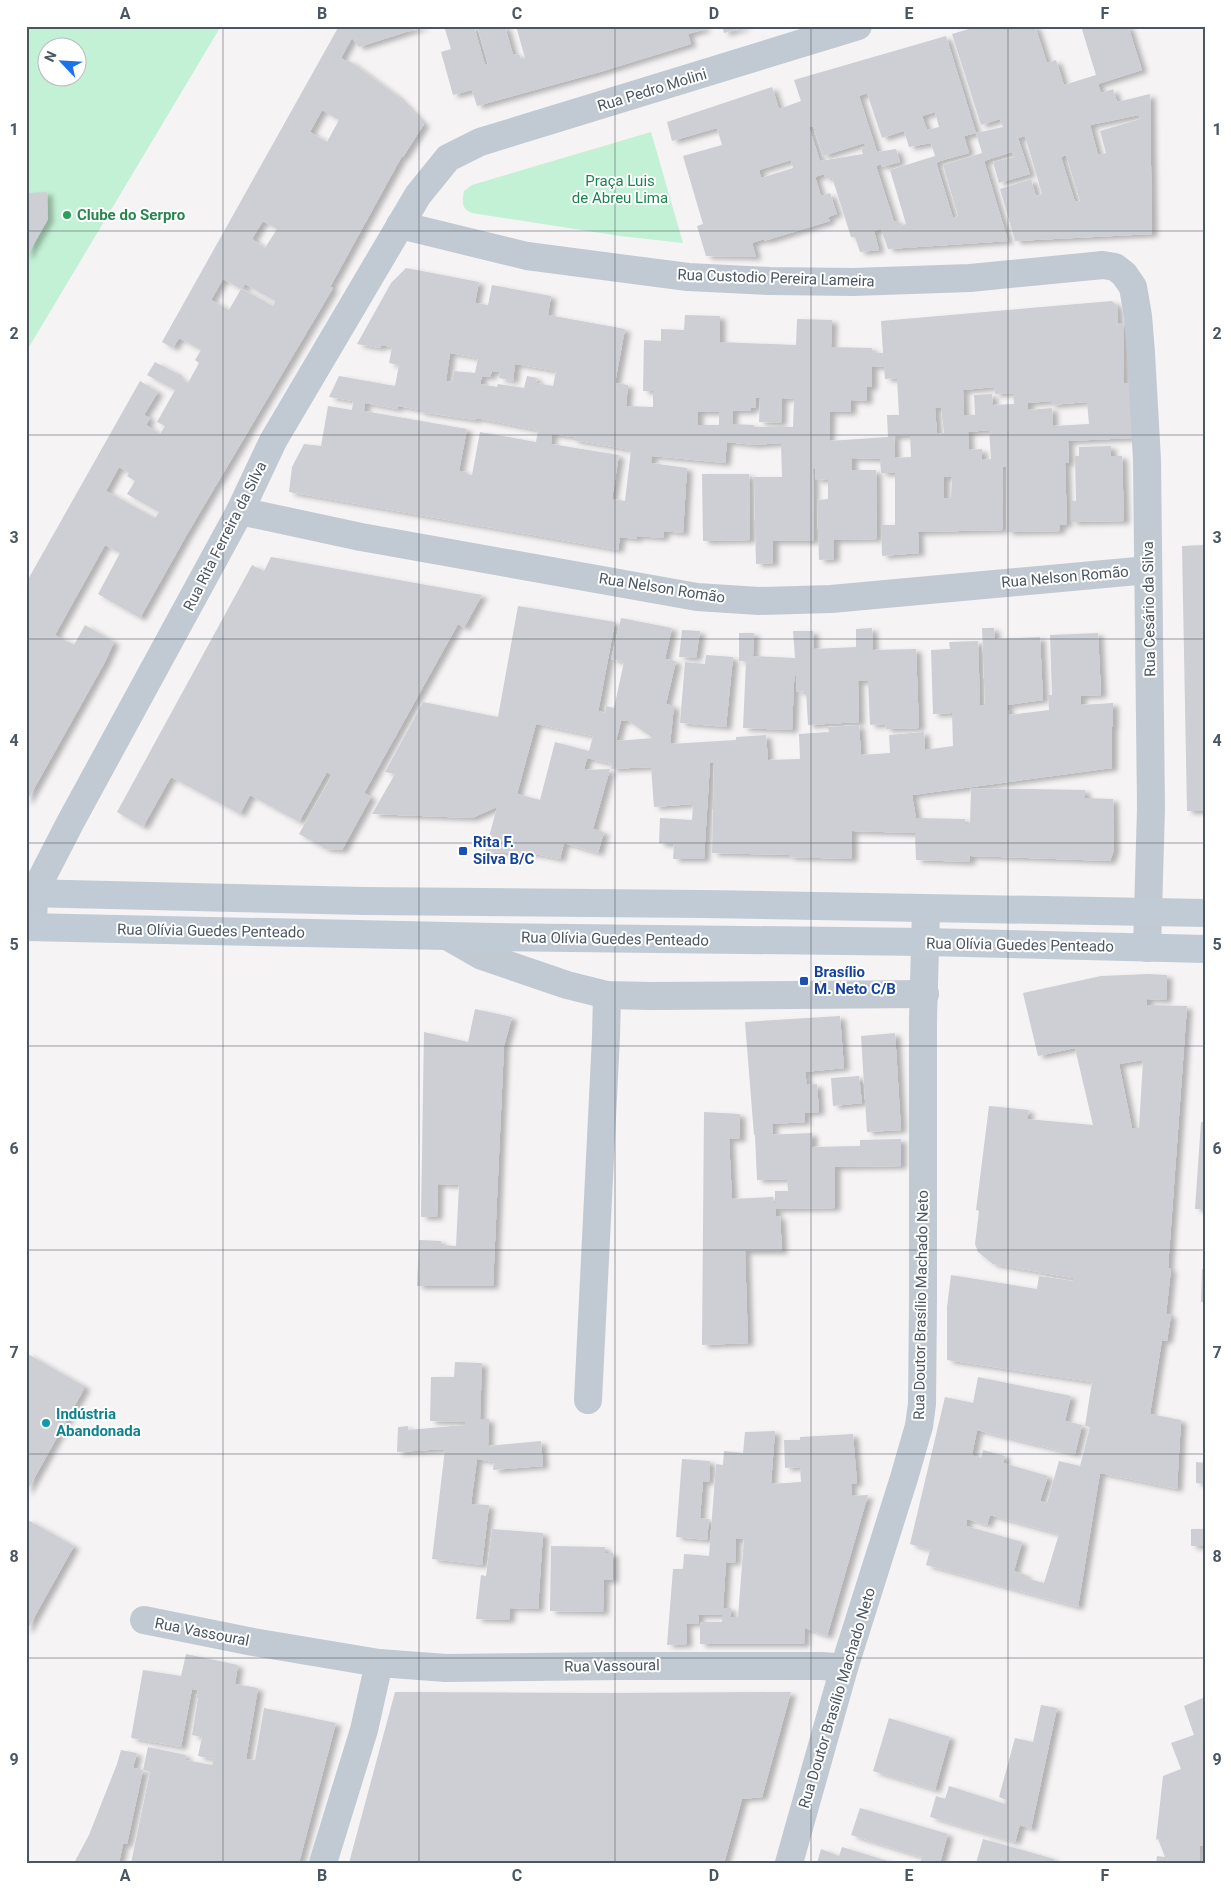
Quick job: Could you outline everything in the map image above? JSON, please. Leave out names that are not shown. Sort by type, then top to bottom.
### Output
[{"type":"main road","points":[[30,893],[365,901],[704,904],[1205,913]]},
{"type":"main road","name":"Rua Olívia Guedes Penteado","points":[[30,927],[447,936],[925,942],[1205,949]]},
{"type":"street","name":"Rua Pedro Molini","points":[[448,158],[480,142],[858,26]]},
{"type":"street","name":"Rua Rita Ferreira da Silva","points":[[30,927],[30,893],[240,511],[273,441],[418,194],[448,158]]},
{"type":"street","name":"Rua Custodio Pereira Lameira","points":[[400,225],[528,256],[688,277],[770,281],[853,282],[970,278],[1104,265],[1115,267],[1124,274]]},
{"type":"street","name":"Rua Cesário da Silva","points":[[1124,274],[1133,287],[1139,335],[1147,460],[1151,808],[1147,948]]},
{"type":"street","name":"Rua Nelson Romão","points":[[240,511],[361,537],[697,597],[759,601],[831,599],[1148,570]]},
{"type":"street","name":"Rua Doutor Brasílio Machado Neto","points":[[789,1863],[844,1668],[919,1426],[922,1404],[923,1021],[926,909]]},
{"type":"street","points":[[447,936],[482,956],[567,985],[607,995],[925,994]]},
{"type":"street","points":[[588,1400],[607,995]]},
{"type":"street","name":"Rua Vassoural","points":[[144,1620],[253,1642],[379,1663],[446,1668],[813,1666],[844,1668]]},
{"type":"street","points":[[323,1863],[364,1730],[379,1663]]},
{"type":"green space","name":"Clube do Serpro","points":[[26,26],[221,26],[26,352]]},
{"type":"green space","name":"Praça Luis de Abreu Lima","points":[[651,132],[683,243],[620,236],[472,213],[464,207],[464,191],[472,185]]},
{"type":"building","points":[[339,26],[425,26],[359,47],[352,38],[341,58],[347,62],[348,60],[397,96],[424,124],[402,156],[330,287],[333,288],[186,536],[140,618],[98,594],[120,553],[105,545],[55,635],[74,645],[85,625],[114,642],[105,662],[26,803],[26,583],[140,381],[158,392],[144,415],[150,418],[146,425],[160,434],[165,426],[157,422],[175,390],[147,375],[155,362],[178,374],[177,376],[188,383],[199,363],[195,360],[201,350],[179,338],[173,348],[162,342]],"holes":[[[322,110],[339,120],[327,142],[310,132]],[[263,221],[277,229],[265,248],[252,239]],[[223,279],[241,289],[229,310],[211,300]],[[245,284],[275,301],[273,306],[242,289]],[[119,467],[129,473],[127,476],[135,481],[127,494],[159,512],[155,518],[106,491]]]},
{"type":"building","points":[[444,26],[474,26],[485,65],[488,64],[477,26],[505,26],[513,55],[519,54],[521,59],[525,58],[516,26],[704,26],[705,29],[688,34],[691,44],[600,72],[477,106],[472,90],[453,95],[441,52],[451,49]]},
{"type":"building","points":[[722,26],[745,26],[745,27],[724,33]]},
{"type":"building","points":[[979,26],[1035,26],[1047,63],[1056,60],[1064,85],[1096,75],[1081,26],[1128,26],[1142,70],[1098,84],[1101,93],[1113,89],[1117,102],[1150,94],[1152,234],[1015,241],[1000,189],[1031,179],[1036,196],[1042,194],[1025,136],[1018,138],[1030,174],[999,183],[993,162],[1014,157],[1012,152],[984,161],[1008,241],[888,249],[881,229],[874,231],[879,250],[860,252],[855,237],[851,237],[832,177],[826,179],[824,174],[815,177],[821,196],[830,193],[837,214],[828,217],[830,221],[752,243],[756,257],[706,256],[697,226],[703,224],[683,156],[722,145],[717,128],[672,141],[667,122],[772,87],[779,109],[801,101],[794,80],[946,36],[976,133],[1003,127],[1000,119],[981,125],[952,34]],"holes":[[[867,93],[882,138],[904,131],[909,147],[931,143],[935,156],[890,170],[906,224],[900,226],[899,221],[894,222],[876,166],[881,164],[882,167],[900,162],[896,149],[877,152],[859,96]],[[935,112],[939,127],[927,130],[922,116]],[[1139,115],[1140,119],[1100,131],[1106,153],[1098,155],[1090,125]],[[813,126],[823,156],[864,143],[866,147],[861,148],[863,154],[820,161],[809,127]],[[976,133],[982,153],[943,165],[958,216],[953,218],[936,162],[969,153],[964,136]],[[1066,155],[1080,201],[1075,202],[1061,157]],[[791,160],[793,168],[761,178],[759,170]]]},
{"type":"building","points":[[47,192],[48,219],[26,258],[26,193]]},
{"type":"building","points":[[406,268],[479,282],[475,303],[488,305],[492,285],[551,296],[548,315],[625,329],[615,383],[628,385],[626,406],[653,407],[653,391],[643,391],[644,340],[661,341],[661,329],[684,330],[685,315],[720,316],[720,342],[796,345],[797,319],[832,320],[831,347],[872,348],[872,352],[883,353],[881,321],[1112,301],[1117,306],[1118,323],[1123,323],[1124,383],[1130,384],[1132,438],[1068,441],[1069,463],[1065,463],[1067,524],[1060,525],[1060,531],[1007,532],[1006,466],[1003,467],[1003,530],[918,532],[919,553],[882,556],[881,525],[895,525],[895,473],[881,473],[880,459],[852,458],[852,470],[876,470],[877,539],[834,540],[834,559],[819,560],[817,500],[828,499],[828,479],[816,480],[815,469],[813,469],[814,541],[773,541],[773,563],[756,564],[754,477],[782,477],[781,443],[754,445],[727,442],[725,463],[652,456],[651,463],[687,468],[683,533],[664,531],[663,538],[637,536],[637,539],[620,537],[618,550],[289,492],[292,467],[304,444],[321,446],[328,406],[352,410],[353,401],[329,397],[339,376],[395,386],[399,365],[389,363],[392,347],[381,345],[380,348],[357,344],[391,283]],"holes":[[[450,353],[478,358],[475,373],[454,371],[452,382],[446,381]],[[515,364],[556,371],[553,386],[536,383],[537,378],[527,376],[524,388],[498,384],[497,387],[480,384],[482,376],[490,377],[492,371],[500,372],[499,378],[513,381]],[[872,366],[884,367],[885,379],[897,378],[899,415],[887,415],[888,437],[829,441],[830,412],[851,412],[851,400],[867,401],[867,387],[872,387]],[[994,387],[995,394],[1013,393],[1014,404],[993,405],[992,394],[974,395],[975,415],[964,415],[963,390]],[[756,398],[760,398],[759,422],[781,423],[782,398],[794,399],[793,427],[754,427],[754,425],[732,424],[733,411],[751,411],[751,407],[756,408]],[[1051,401],[1051,405],[1087,402],[1089,424],[1053,426],[1052,408],[1028,410],[1028,403]],[[365,403],[397,409],[398,406],[420,410],[420,412],[475,420],[476,418],[538,430],[536,442],[480,432],[472,475],[459,471],[467,429],[364,411]],[[935,408],[941,408],[944,433],[937,434]],[[698,412],[719,412],[719,425],[698,425]],[[989,430],[991,459],[982,460],[982,449],[969,450],[968,432]],[[552,434],[573,437],[573,440],[631,450],[625,501],[612,499],[619,455],[551,444]],[[910,435],[911,457],[895,458],[894,436]],[[944,477],[952,477],[951,498],[944,498]]]},
{"type":"building","points":[[1111,446],[1111,456],[1122,456],[1124,521],[1071,522],[1071,501],[1076,501],[1075,456],[1079,456],[1079,447]]},
{"type":"building","points":[[702,474],[749,474],[750,540],[703,541]]},
{"type":"building","points":[[1205,545],[1205,811],[1187,811],[1182,546]]},
{"type":"building","points":[[271,557],[482,595],[464,628],[458,624],[364,793],[371,797],[342,850],[326,849],[299,834],[332,775],[327,772],[299,822],[250,795],[240,814],[171,777],[143,827],[117,812],[252,565],[264,571]]},
{"type":"building","points":[[518,606],[615,622],[596,723],[599,711],[605,713],[606,706],[614,708],[624,662],[611,659],[621,618],[672,628],[665,659],[676,661],[666,704],[674,706],[670,744],[736,740],[736,737],[766,735],[768,760],[800,759],[799,734],[829,732],[828,727],[859,725],[861,755],[890,753],[889,735],[924,732],[925,750],[953,746],[952,713],[933,714],[931,650],[950,649],[949,642],[978,641],[980,705],[985,705],[982,628],[994,628],[995,639],[1040,637],[1043,700],[1007,705],[1009,715],[1049,710],[1048,695],[1052,695],[1050,635],[1098,633],[1101,695],[1081,696],[1081,705],[1113,703],[1112,768],[912,795],[916,818],[965,819],[965,824],[970,824],[971,788],[1085,790],[1085,798],[1113,799],[1114,850],[1110,861],[970,856],[970,862],[916,860],[915,833],[852,831],[852,859],[712,853],[714,763],[710,763],[704,859],[673,859],[674,844],[659,843],[660,818],[692,820],[693,804],[654,807],[651,767],[611,769],[612,764],[587,758],[584,770],[610,769],[593,829],[604,832],[598,853],[564,843],[560,859],[535,854],[485,852],[497,807],[472,818],[372,814],[395,774],[385,772],[423,702],[498,717]],"holes":[[[627,720],[653,738],[616,741],[621,721]],[[536,724],[593,736],[589,751],[555,742],[540,800],[517,794]]]},
{"type":"building","points":[[872,628],[873,650],[916,649],[919,728],[886,729],[885,724],[870,725],[868,681],[858,681],[859,722],[808,725],[806,691],[797,692],[795,660],[792,730],[743,728],[746,661],[739,661],[739,633],[754,633],[753,656],[795,658],[793,631],[813,631],[814,649],[856,647],[856,629]]},
{"type":"building","points":[[682,630],[700,631],[696,658],[679,657]]},
{"type":"building","points":[[706,655],[733,657],[726,727],[680,723],[685,662],[705,664]]},
{"type":"building","points":[[1167,975],[1166,1000],[1147,999],[1147,1005],[1187,1006],[1168,1268],[1171,1269],[1166,1314],[1171,1315],[1167,1341],[1162,1340],[1150,1414],[1181,1420],[1177,1489],[1100,1473],[1078,1607],[926,1565],[930,1550],[910,1544],[945,1397],[973,1403],[978,1377],[1071,1396],[1065,1421],[1082,1425],[1075,1454],[977,1430],[972,1455],[981,1458],[983,1450],[1005,1456],[1003,1463],[1048,1476],[1040,1501],[1047,1503],[1059,1461],[1080,1466],[1090,1427],[1085,1426],[1092,1382],[947,1360],[947,1307],[951,1275],[1037,1289],[1039,1276],[1073,1281],[1073,1278],[993,1264],[978,1252],[975,1244],[979,1211],[976,1210],[989,1106],[1029,1110],[1027,1119],[1093,1125],[1075,1048],[1038,1056],[1023,993],[1101,976]],"holes":[[[1143,1060],[1139,1128],[1132,1128],[1119,1064]],[[990,1515],[1059,1534],[1044,1583],[1025,1578],[1026,1575],[1014,1571],[1022,1542],[966,1526],[967,1519],[987,1525]]]},
{"type":"building","points":[[475,1009],[512,1017],[504,1046],[493,1286],[417,1286],[419,1240],[441,1241],[441,1245],[456,1246],[459,1185],[438,1184],[437,1217],[421,1217],[424,1032],[468,1042]]},
{"type":"building","points":[[840,1016],[844,1068],[805,1072],[807,1085],[817,1084],[819,1112],[805,1113],[805,1122],[772,1124],[773,1133],[762,1135],[812,1133],[812,1147],[860,1146],[860,1140],[901,1139],[901,1166],[835,1167],[835,1208],[776,1209],[776,1217],[780,1216],[782,1251],[745,1251],[748,1343],[702,1345],[704,1112],[740,1114],[740,1139],[729,1139],[732,1199],[773,1197],[775,1209],[775,1191],[788,1191],[787,1179],[757,1180],[745,1022]]},
{"type":"building","points":[[895,1033],[901,1130],[867,1132],[861,1036]]},
{"type":"building","points":[[859,1076],[862,1103],[833,1106],[831,1078]]},
{"type":"building","points":[[1201,1122],[1205,1122],[1205,1209],[1195,1209]]},
{"type":"building","points":[[1202,1269],[1205,1269],[1205,1302],[1201,1302]]},
{"type":"building","name":"Indústria Abandonada","points":[[26,1353],[84,1386],[84,1389],[26,1493]]},
{"type":"building","points":[[455,1362],[482,1363],[480,1419],[489,1419],[488,1446],[541,1441],[543,1466],[493,1470],[494,1462],[477,1459],[471,1504],[489,1505],[482,1565],[432,1559],[445,1449],[397,1452],[398,1427],[408,1426],[408,1430],[465,1425],[465,1422],[430,1421],[431,1377],[454,1377]]},
{"type":"building","points":[[775,1431],[771,1484],[801,1482],[800,1467],[785,1468],[784,1440],[800,1440],[800,1437],[853,1434],[857,1483],[851,1484],[852,1496],[868,1495],[827,1636],[805,1628],[804,1644],[700,1644],[700,1622],[722,1622],[722,1615],[698,1615],[699,1623],[686,1624],[687,1644],[667,1645],[673,1569],[683,1569],[684,1554],[709,1556],[716,1464],[723,1465],[724,1451],[743,1453],[745,1432]],"holes":[[[736,1538],[744,1539],[738,1617],[730,1617],[731,1608],[723,1608],[726,1562],[735,1563]]]},
{"type":"building","points":[[682,1459],[710,1461],[709,1482],[703,1481],[700,1518],[709,1519],[707,1540],[676,1537]]},
{"type":"building","points":[[1196,1462],[1205,1463],[1205,1484],[1196,1483]]},
{"type":"building","points":[[26,1519],[74,1546],[26,1632]]},
{"type":"building","points":[[492,1529],[543,1533],[538,1609],[510,1608],[509,1620],[476,1619],[481,1575],[486,1576]]},
{"type":"building","points":[[1191,1529],[1205,1529],[1205,1546],[1191,1546]]},
{"type":"building","points":[[551,1546],[605,1547],[605,1553],[613,1553],[613,1580],[604,1580],[603,1612],[550,1611]]},
{"type":"building","points":[[186,1654],[238,1665],[235,1684],[258,1688],[246,1759],[255,1760],[264,1708],[336,1723],[299,1863],[131,1863],[150,1772],[143,1770],[148,1747],[186,1755],[185,1760],[212,1765],[214,1759],[198,1756],[202,1737],[192,1735],[198,1690],[192,1689],[181,1747],[131,1738],[143,1670],[181,1676]]},
{"type":"building","points":[[395,1692],[791,1692],[762,1797],[742,1799],[724,1863],[349,1863]]},
{"type":"building","points":[[1205,1697],[1205,1846],[1200,1846],[1199,1863],[1156,1863],[1157,1856],[1165,1857],[1158,1839],[1156,1840],[1163,1776],[1181,1769],[1171,1743],[1194,1735],[1184,1706]]},
{"type":"building","points":[[1041,1705],[1057,1708],[1031,1829],[1020,1825],[1015,1842],[930,1817],[936,1796],[945,1799],[949,1786],[1005,1804],[1006,1800],[999,1797],[1015,1738],[1033,1742]]},
{"type":"building","points":[[889,1718],[950,1737],[935,1790],[873,1771]]},
{"type":"building","points":[[121,1750],[137,1753],[133,1768],[143,1770],[127,1844],[123,1844],[119,1863],[74,1863],[89,1835]]},
{"type":"building","points":[[860,1808],[948,1834],[940,1863],[920,1863],[922,1857],[851,1835]]},
{"type":"building","points":[[983,1839],[1054,1859],[1053,1863],[976,1863]]},
{"type":"building","points":[[842,1847],[891,1863],[817,1863],[821,1849],[839,1856]]},
{"type":"place","name":"Clube do Serpro","points":[[67,215]]},
{"type":"place","name":"Rita F. Silva B/C","points":[[463,851]]},
{"type":"place","name":"Brasílio M. Neto C/B","points":[[804,981]]},
{"type":"place","name":"Indústria Abandonada","points":[[46,1423]]}]
